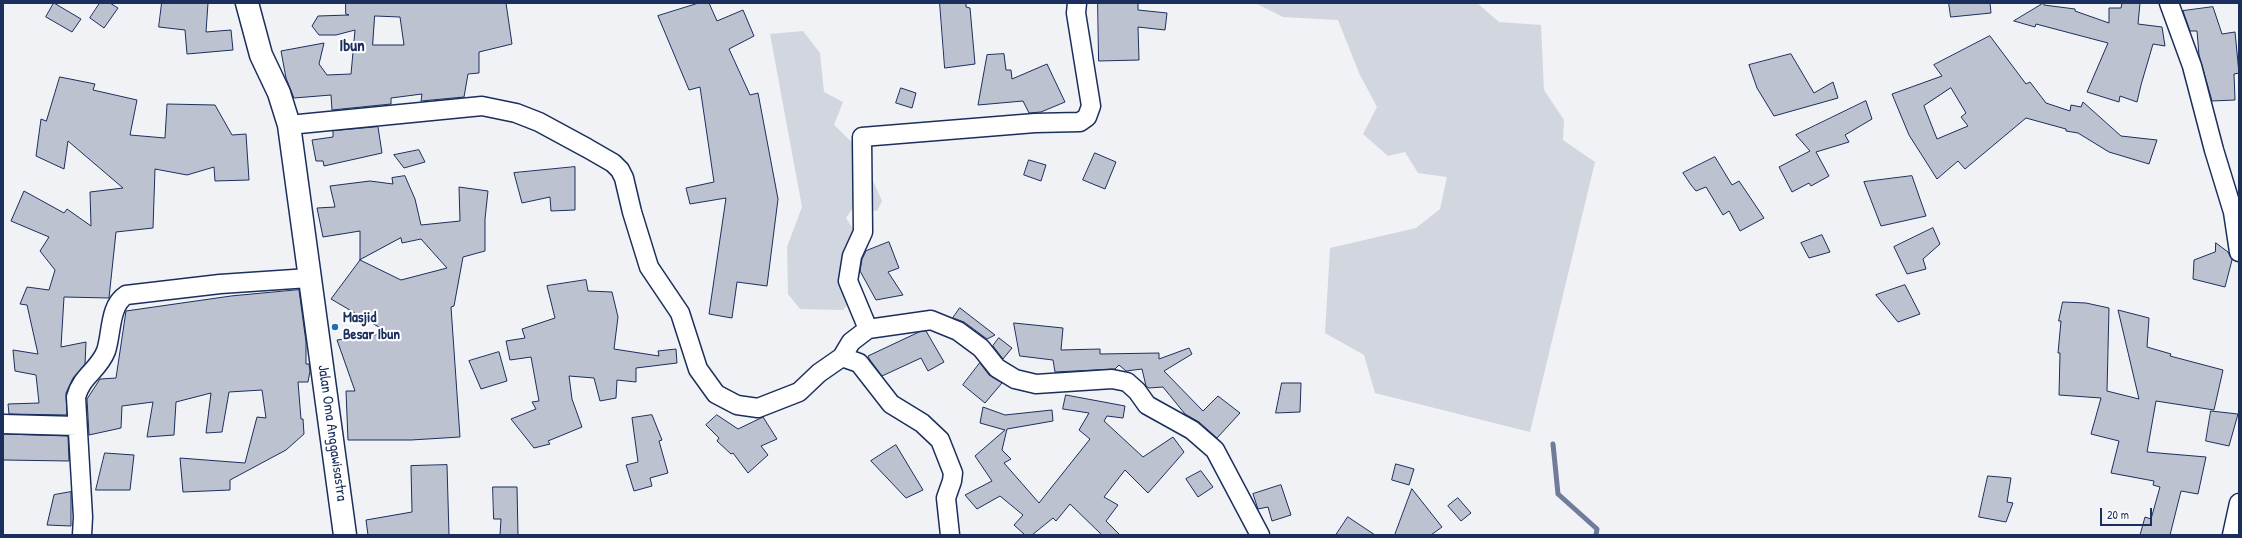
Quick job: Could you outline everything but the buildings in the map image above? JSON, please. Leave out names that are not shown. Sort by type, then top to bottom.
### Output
[{"type":"main road","name":"Jalan Oma Anggawisastra","points":[[247,3],[261,55],[279,93],[289,125],[345,535]]},
{"type":"street","points":[[868,329],[848,281],[852,256],[863,232],[862,137],[1035,123],[1080,122],[1087,117],[1091,106],[1076,13],[1077,3]]},
{"type":"street","points":[[2169,3],[2192,66],[2214,150],[2234,212],[2239,252]]},
{"type":"street","points":[[289,125],[482,106],[516,113],[539,122],[587,148],[612,163],[620,170],[624,178],[632,212],[649,267],[680,313],[698,369],[716,394],[737,405],[758,408],[799,392],[819,373],[842,357],[851,342],[868,329],[931,320],[958,331],[981,348],[997,368],[1015,379],[1036,384],[1112,379],[1127,382],[1138,391],[1147,405],[1192,430],[1215,450],[1260,535]]},
{"type":"street","points":[[82,535],[83,517],[76,396],[84,380],[100,365],[113,324],[115,304],[126,295],[166,290],[309,278]]},
{"type":"street","points":[[842,357],[859,363],[890,404],[922,423],[940,440],[953,473],[946,498],[950,535]]},
{"type":"street","points":[[3,424],[77,426]]},
{"type":"street","points":[[2235,531],[2239,503]]},
{"type":"shaded area","points":[[1255,3],[1477,3],[1499,22],[1541,25],[1544,90],[1564,120],[1563,140],[1595,162],[1530,432],[1375,393],[1364,355],[1325,333],[1330,248],[1416,228],[1440,209],[1447,177],[1418,173],[1405,152],[1388,156],[1363,134],[1377,107],[1359,73],[1338,20],[1283,17]]},
{"type":"shaded area","points":[[803,31],[820,53],[824,92],[843,102],[834,125],[859,149],[882,201],[877,211],[853,208],[846,218],[862,243],[849,303],[843,310],[800,309],[788,294],[787,247],[802,207],[770,34]]},
{"type":"waterway","points":[[1553,444],[1558,494],[1597,529],[1596,535]]},
{"type":"place","name":"Masjid Besar Ibun","points":[[335,327]]},
{"type":"district","name":"Ibun","points":[[352,46]]}]
